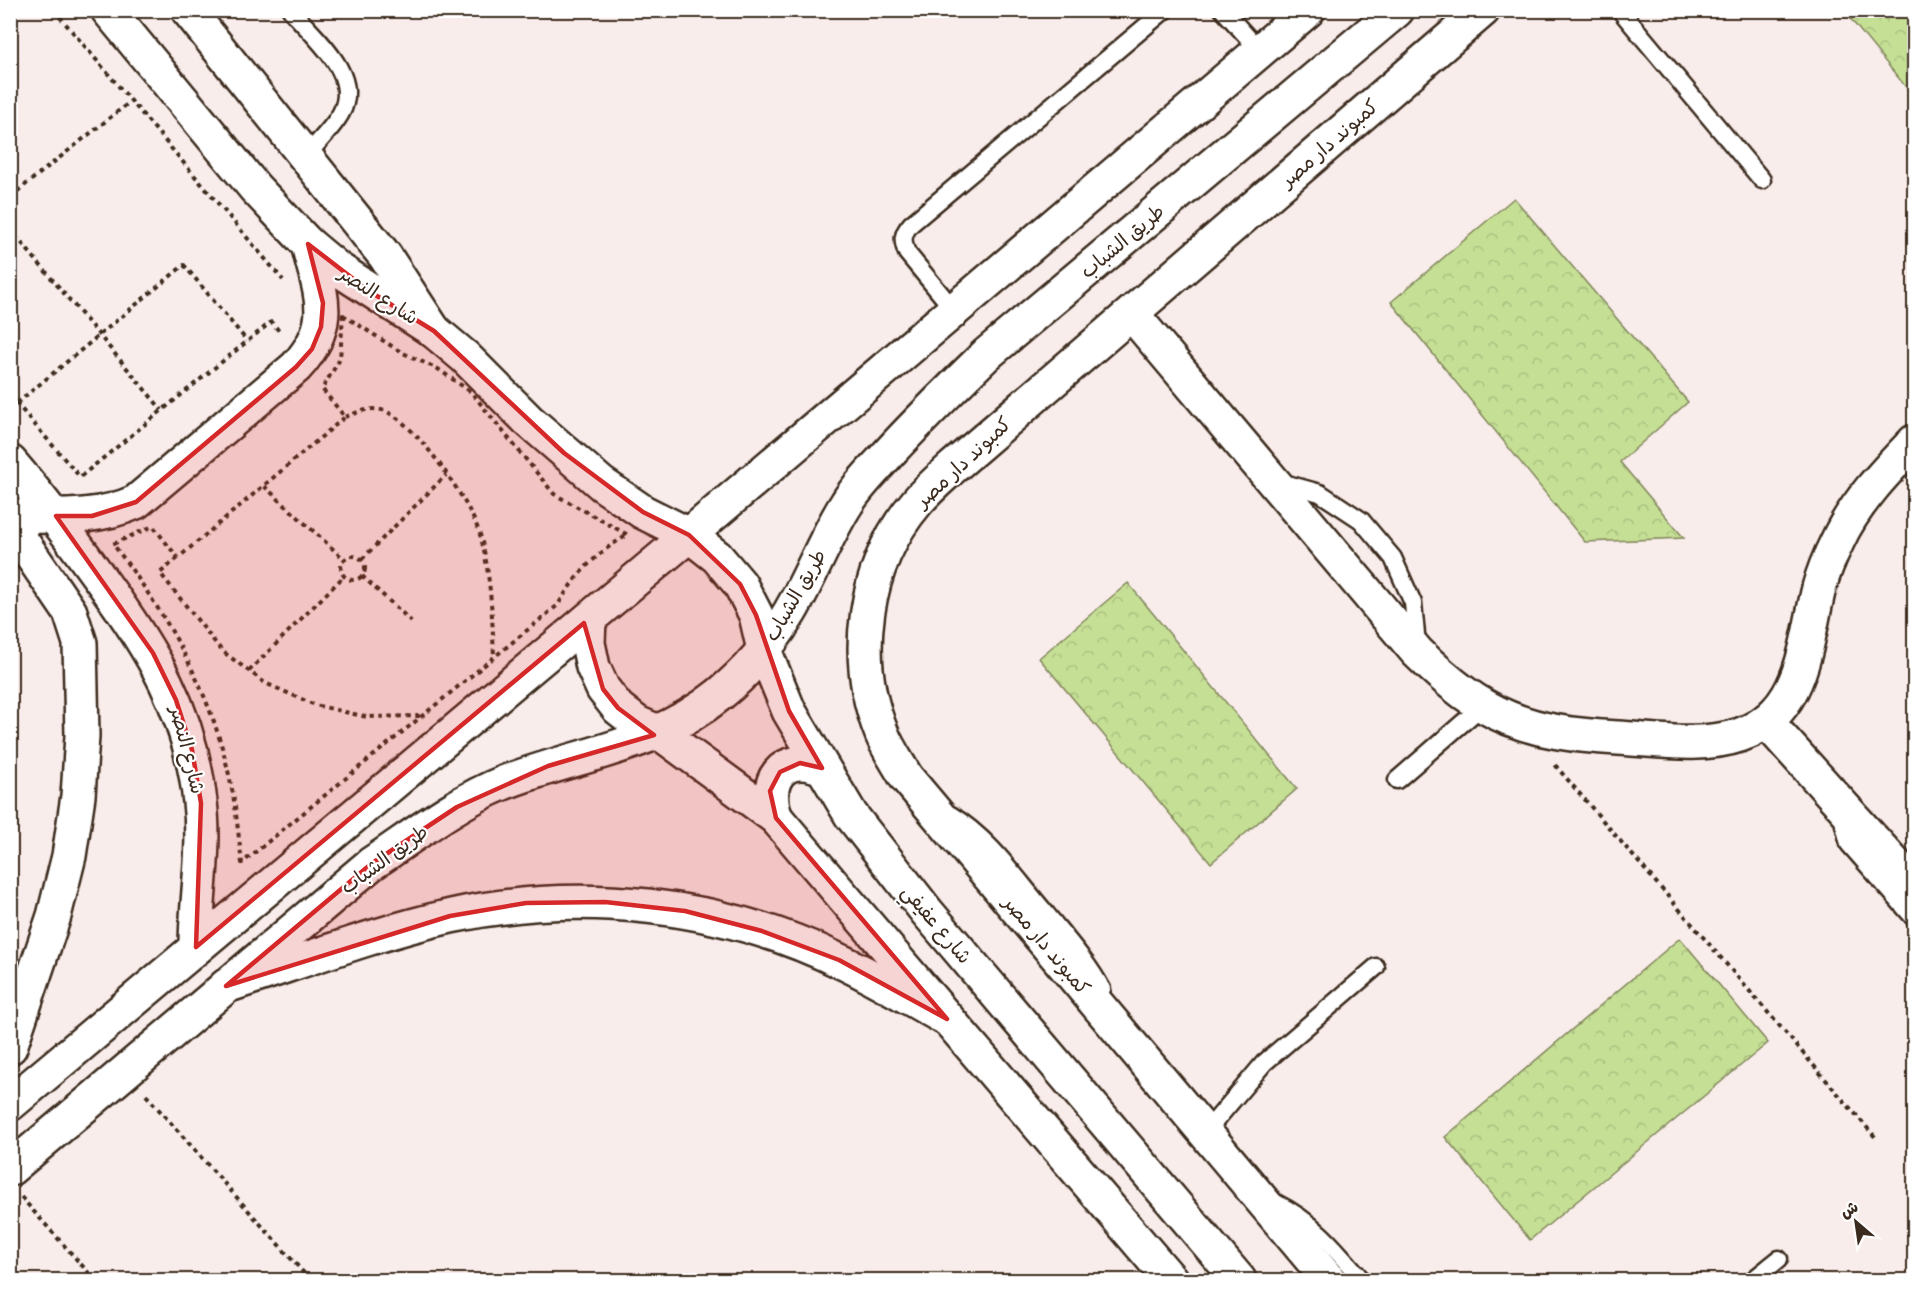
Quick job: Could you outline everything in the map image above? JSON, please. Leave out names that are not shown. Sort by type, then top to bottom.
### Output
[{"type":"street","name":"شارع النصر","points":[[108,10],[255,188],[308,244],[369,291],[434,331],[465,357],[528,420],[594,478],[643,512],[689,535]]},
{"type":"street","points":[[188,10],[385,256],[434,331]]},
{"type":"street","points":[[10,1104],[689,535],[1308,10]]},
{"type":"street","name":"طريق الشباب","points":[[14,1182],[125,1072],[371,864],[457,807],[501,784],[548,766],[630,744],[660,733],[719,695],[764,650],[791,611],[848,501],[930,409],[1004,340],[1397,10]]},
{"type":"street","name":"كمبوند دار مصر","points":[[1329,1281],[906,777],[882,735],[867,687],[864,638],[871,589],[889,543],[916,502],[953,467],[1483,10]]},
{"type":"street","points":[[10,516],[92,516],[115,512],[136,502],[296,367],[312,349],[321,327],[323,303],[308,244]]},
{"type":"street","points":[[1132,314],[1417,652],[1447,682],[1481,707],[1519,724],[1560,734],[1713,742],[1741,735],[1766,721],[1782,705],[1803,667],[1820,585],[1838,540],[1863,498],[1914,442]]},
{"type":"street","name":"شارع النصر","points":[[10,462],[56,516],[153,653],[179,710],[192,750],[201,803],[202,856],[196,908],[196,947]]},
{"type":"street","points":[[10,524],[70,612],[80,643],[82,736],[78,796],[69,856],[54,916],[10,1047]]},
{"type":"street","name":"شارع عفيفي","points":[[689,535],[717,557],[740,584],[756,615],[764,650],[789,711],[851,816],[885,861],[1239,1281]]},
{"type":"street","points":[[589,619],[588,643],[593,667],[603,689],[624,713],[637,723],[660,733],[776,818],[1171,1281]]},
{"type":"street","points":[[1766,721],[1914,885]]},
{"type":"street","points":[[776,818],[770,803],[770,791],[780,772],[800,763],[822,768]]},
{"type":"street","points":[[226,986],[370,939],[450,916],[526,903],[605,902],[685,911],[762,931],[839,960],[947,1020]]},
{"type":"lane","points":[[291,10],[346,79],[347,98],[340,114],[305,157]]},
{"type":"lane","points":[[954,310],[907,253],[903,243],[904,233],[910,224],[1165,10]]},
{"type":"lane","points":[[1223,10],[1260,51]]},
{"type":"lane","points":[[1620,10],[1762,180]]},
{"type":"lane","points":[[1397,780],[1481,707]]},
{"type":"lane","points":[[1840,802],[1844,831],[1849,843],[1914,918]]},
{"type":"lane","points":[[1205,1133],[1264,1063],[1297,1032],[1376,967]]},
{"type":"lane","points":[[1254,1192],[1307,1220],[1322,1233],[1362,1281]]},
{"type":"lane","points":[[1753,1281],[1779,1259]]},
{"type":"path","points":[[54,10],[286,284]]},
{"type":"path","points":[[10,197],[131,101]]},
{"type":"path","points":[[10,229],[162,411]]},
{"type":"path","points":[[17,403],[184,265],[247,341]]},
{"type":"path","points":[[178,558],[153,526],[113,544],[155,600],[189,661],[216,726],[233,794],[242,863],[558,605],[571,583],[604,548],[628,535],[554,495],[471,392],[438,369],[401,352],[343,315],[340,359],[322,389],[345,417]]},
{"type":"path","points":[[10,396],[80,477],[271,322],[284,336]]},
{"type":"path","points":[[422,716],[367,717],[315,705],[265,683],[222,651],[160,573],[345,417],[363,410],[382,410],[400,419],[447,475],[466,502],[480,535],[491,587],[494,658]]},
{"type":"path","points":[[362,559],[447,475]]},
{"type":"path","points":[[264,486],[344,559]]},
{"type":"path","points":[[357,556],[362,559],[365,570],[362,576],[350,580],[344,576],[341,571],[344,559],[357,556]]},
{"type":"path","points":[[249,671],[344,576]]},
{"type":"path","points":[[362,576],[412,622]]},
{"type":"path","points":[[1519,724],[1876,1138]]},
{"type":"path","points":[[125,1072],[310,1281]]},
{"type":"path","points":[[14,1182],[95,1281]]},
{"type":"highlighted area","points":[[308,244],[369,291],[434,331],[564,453],[643,512],[689,535],[740,584],[756,615],[789,711],[822,768],[800,763],[780,772],[770,791],[776,818],[947,1019],[839,960],[762,931],[685,911],[605,902],[526,903],[450,916],[226,986],[371,864],[457,807],[548,766],[654,735],[618,708],[603,689],[584,623],[196,947],[201,803],[192,750],[176,700],[153,653],[56,516],[92,516],[136,502],[296,367],[312,349],[321,327],[323,303]]},
{"type":"green space","points":[[1844,11],[1914,11],[1914,97]]},
{"type":"green space","points":[[1514,198],[1688,402],[1620,462],[1684,538],[1585,542],[1391,302]]},
{"type":"green space","points":[[1128,583],[1297,789],[1211,863],[1039,658]]},
{"type":"green space","points":[[1680,938],[1768,1043],[1530,1240],[1445,1137]]}]
